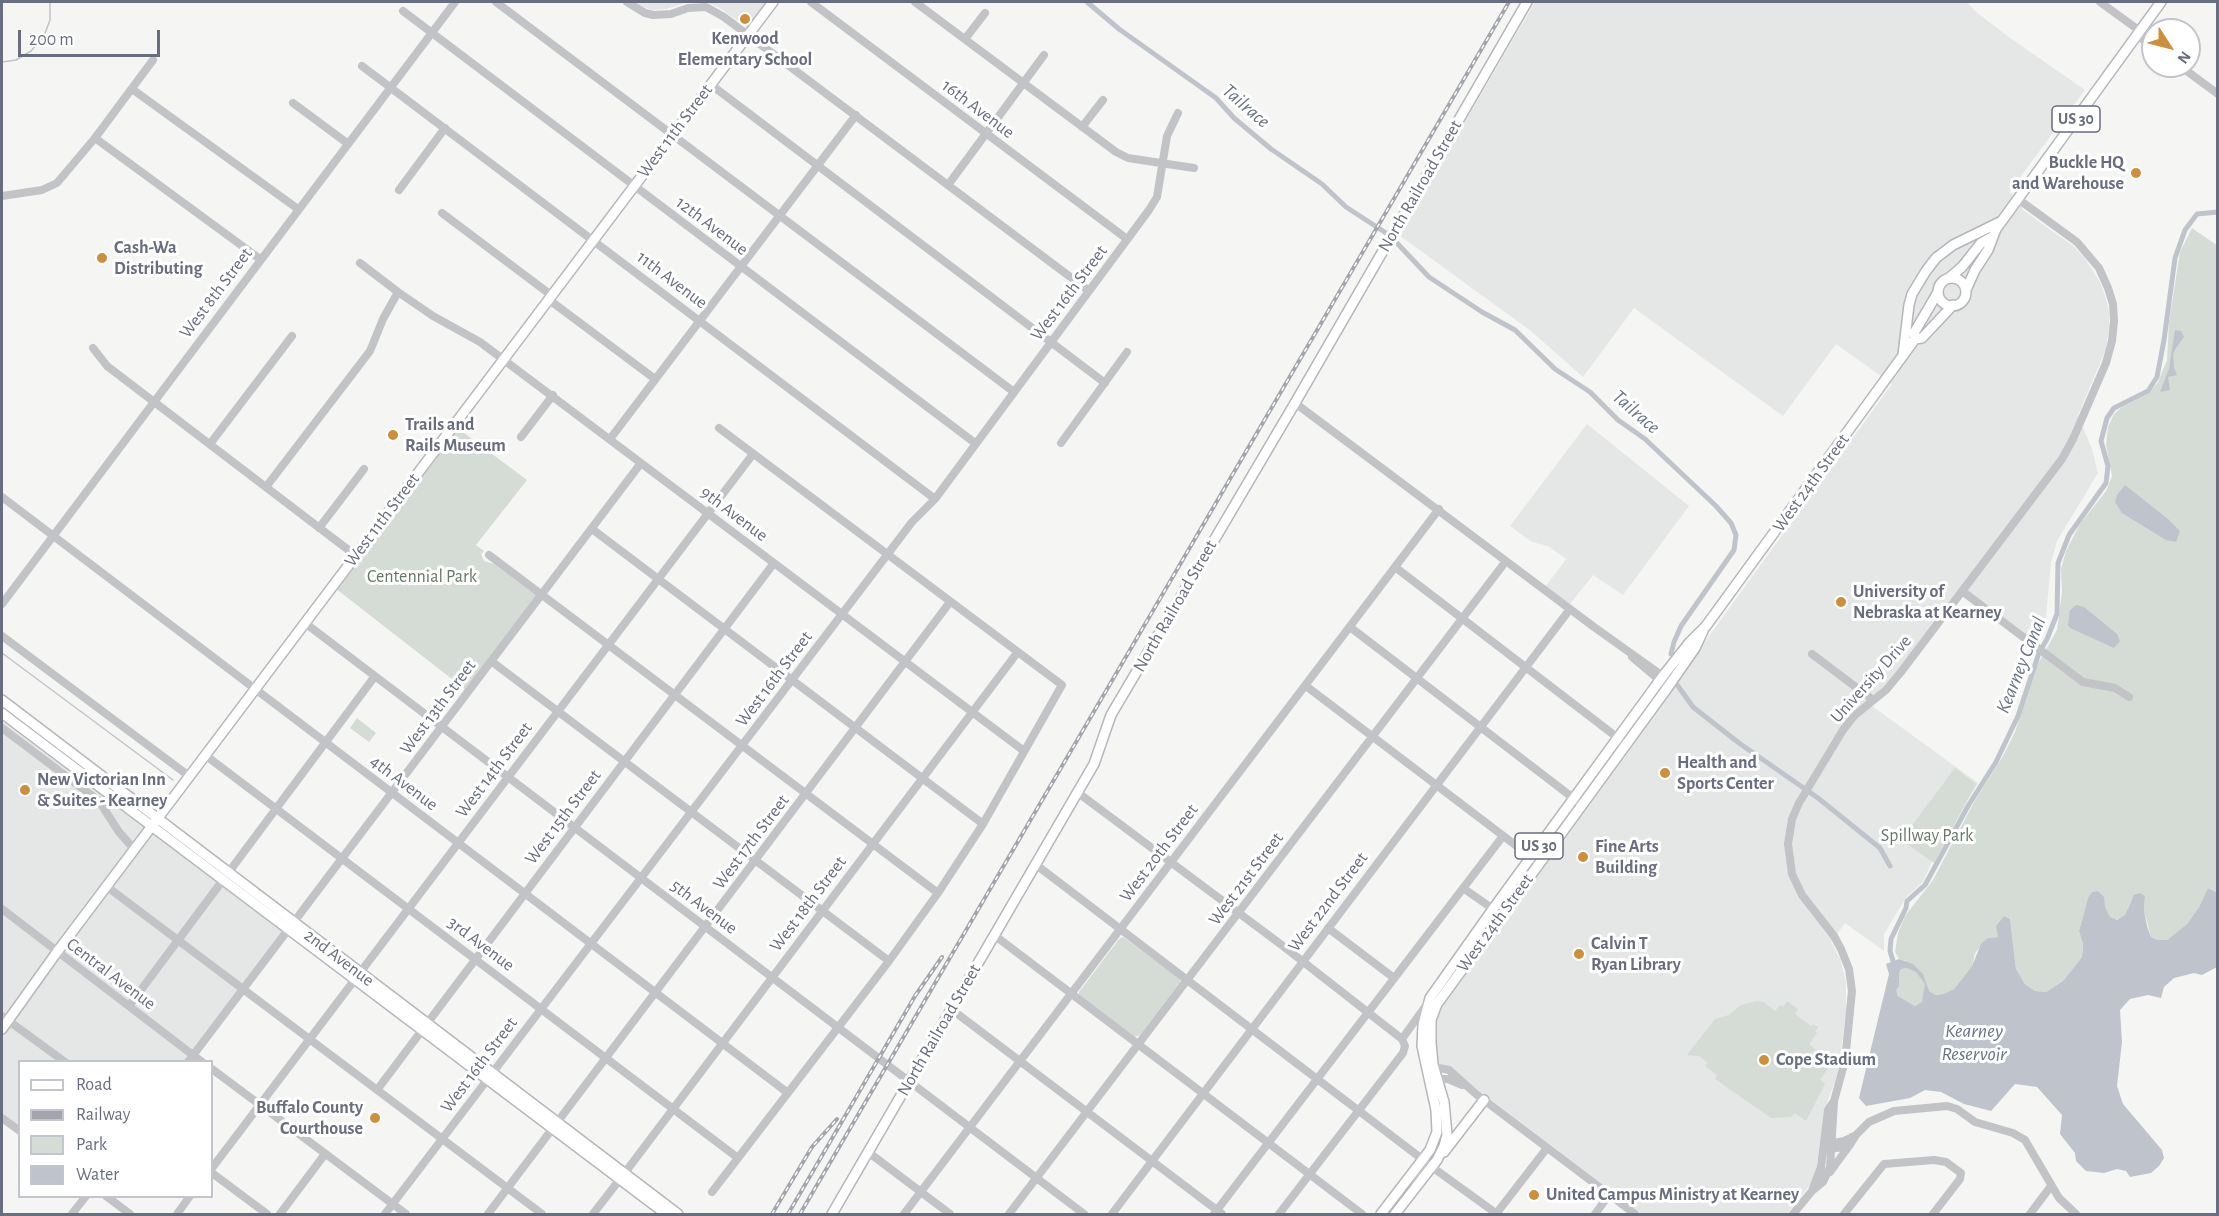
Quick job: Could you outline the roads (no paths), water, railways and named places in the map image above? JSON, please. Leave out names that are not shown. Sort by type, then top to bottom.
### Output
[{"type":"main road","name":"West 11th Street","points":[[3,1022],[773,2]]},
{"type":"main road","name":"North Railroad Street","points":[[832,1215],[1097,758],[1111,715],[1527,2]]},
{"type":"main road","name":"US 30","points":[[1953,305],[1962,301],[1975,270],[2002,221],[2161,2]]},
{"type":"main road","points":[[1903,356],[1909,304],[1912,294],[1926,271],[1936,258],[1953,244],[2002,221]]},
{"type":"main road","name":"US 30","points":[[1938,292],[1942,283],[1962,267],[1981,243],[1992,237]]},
{"type":"main road","points":[[1949,278],[1960,280],[1966,291]]},
{"type":"main road","points":[[1938,292],[1943,303],[1953,305]]},
{"type":"main road","name":"West 24th Street","points":[[1916,339],[1914,333],[1938,292]]},
{"type":"main road","name":"West 24th Street","points":[[1430,1066],[1431,1029],[1437,1004],[1535,860],[1665,682],[1689,643],[1706,626],[1903,356],[1916,339],[1922,338],[1953,305]]},
{"type":"main road","name":"2nd Avenue","points":[[2,700],[155,822],[291,926],[622,1177],[678,1215]]},
{"type":"main road","name":"2nd Avenue","points":[[2,713],[155,822]]},
{"type":"main road","name":"West 24th Street","points":[[1436,1083],[1430,1066],[1423,1056],[1422,1035],[1425,1013],[1430,999],[1492,909],[1535,860]]},
{"type":"main road","name":"US 30","points":[[1382,1215],[1430,1150],[1437,1132],[1436,1083]]},
{"type":"main road","name":"US 30","points":[[1395,1215],[1444,1146],[1447,1121],[1436,1083]]},
{"type":"main road","points":[[1434,1163],[1484,1100]]},
{"type":"main road","name":"2nd Avenue","points":[[645,1194],[666,1215]]},
{"type":"street","name":"West 8th Street","points":[[2,604],[455,2]]},
{"type":"street","points":[[496,2],[1014,392]]},
{"type":"street","points":[[627,2],[653,15],[671,14],[688,8],[706,8],[724,17],[1089,291]]},
{"type":"street","name":"16th Avenue","points":[[811,2],[1127,239]]},
{"type":"street","points":[[915,2],[1116,152],[1128,158],[1194,168]]},
{"type":"street","points":[[2100,2],[2141,36]]},
{"type":"street","name":"12th Avenue","points":[[403,11],[975,443]]},
{"type":"street","points":[[964,39],[985,13]]},
{"type":"street","points":[[948,185],[1044,55]]},
{"type":"street","points":[[2,196],[42,190],[57,183],[95,138],[153,60]]},
{"type":"street","name":"11th Avenue","points":[[362,66],[934,499]]},
{"type":"street","points":[[2196,78],[2217,94]]},
{"type":"street","points":[[710,84],[1105,383]]},
{"type":"street","points":[[132,89],[298,209]]},
{"type":"street","points":[[1082,127],[1103,99]]},
{"type":"street","points":[[293,103],[347,143]]},
{"type":"street","name":"West 16th Street","points":[[385,1215],[886,555],[934,499],[1149,210],[1157,197],[1167,136],[1178,113]]},
{"type":"street","points":[[610,439],[856,115]]},
{"type":"street","points":[[399,190],[445,128]]},
{"type":"street","points":[[95,138],[260,259]]},
{"type":"street","name":"University Drive","points":[[1829,1147],[1834,1101],[1845,1061],[1852,992],[1849,969],[1841,949],[1834,936],[1802,895],[1792,874],[1788,851],[1790,826],[1803,796],[1843,730],[1854,716],[1886,690],[1901,672],[2062,459],[2106,363],[2112,341],[2113,304],[2099,268],[2077,242],[2018,199]]},
{"type":"street","points":[[442,213],[655,379]]},
{"type":"street","name":"9th Avenue","points":[[360,263],[421,308],[475,339],[553,395],[841,615],[1024,751]]},
{"type":"street","points":[[266,487],[370,351],[382,319],[398,292]]},
{"type":"street","points":[[210,444],[292,336]]},
{"type":"street","points":[[93,348],[107,366],[356,555]]},
{"type":"street","points":[[1061,442],[1127,352]]},
{"type":"street","points":[[521,437],[553,395]]},
{"type":"street","points":[[1295,403],[1665,682]]},
{"type":"street","points":[[712,1192],[889,961],[938,893],[983,824],[1062,685],[719,428]]},
{"type":"street","name":"West 14th Street","points":[[213,1169],[753,454]]},
{"type":"street","name":"West 13th Street","points":[[190,1058],[642,463]]},
{"type":"street","points":[[320,528],[364,468]]},
{"type":"street","name":"4th Avenue","points":[[2,497],[788,1092]]},
{"type":"street","name":"West 20th Street","points":[[904,1215],[1438,509]]},
{"type":"street","points":[[592,529],[983,824]]},
{"type":"street","points":[[489,555],[938,893]]},
{"type":"street","name":"West 21st Street","points":[[1009,1215],[1506,561]]},
{"type":"street","name":"West 15th Street","points":[[377,1090],[774,563]]},
{"type":"street","points":[[1395,567],[1621,743]]},
{"type":"street","points":[[1962,591],[2083,682],[2115,688],[2129,697]]},
{"type":"street","name":"West 17th Street","points":[[488,1215],[950,603]]},
{"type":"street","name":"West 22nd Street","points":[[1112,1215],[1570,609]]},
{"type":"street","name":"5th Avenue","points":[[305,623],[1084,1215]]},
{"type":"street","points":[[1350,627],[1578,801]]},
{"type":"street","points":[[2,636],[189,776]]},
{"type":"street","name":"West 18th Street","points":[[593,1215],[1017,652]]},
{"type":"street","points":[[1812,654],[1874,700]]},
{"type":"street","points":[[491,661],[889,961]]},
{"type":"street","points":[[129,1006],[375,676]]},
{"type":"street","points":[[1306,686],[1535,860]]},
{"type":"street","points":[[2,728],[99,801],[119,832],[134,849]]},
{"type":"street","name":"3rd Avenue","points":[[205,755],[738,1158]]},
{"type":"street","points":[[1077,792],[1402,1039]]},
{"type":"street","points":[[951,1009],[1218,1213],[1268,1143],[1503,836]]},
{"type":"street","points":[[1035,864],[1423,1159],[1426,1164],[1415,1181],[1412,1192]]},
{"type":"street","points":[[106,886],[542,1215]]},
{"type":"street","points":[[1463,888],[1492,909]]},
{"type":"street","name":"Central Avenue","points":[[2,909],[129,1006],[190,1058]]},
{"type":"street","points":[[1328,928],[1394,978]]},
{"type":"street","points":[[994,935],[1362,1215]]},
{"type":"street","name":"West 24th Street","points":[[1279,1215],[1403,1053],[1405,1046],[1402,1039],[1430,999]]},
{"type":"street","points":[[3,1022],[61,1060]]},
{"type":"street","points":[[1430,1066],[1449,1070],[1469,1089],[1635,1215]]},
{"type":"street","points":[[213,1070],[406,1215]]},
{"type":"street","points":[[1436,1083],[1448,1079],[1469,1089]]},
{"type":"street","points":[[1812,1191],[1819,1187],[1856,1135],[1869,1122],[1894,1111],[1947,1106],[1957,1109],[1975,1122],[2013,1133],[2025,1140],[2059,1198],[2076,1215]]},
{"type":"street","points":[[2,1118],[18,1130]]},
{"type":"street","points":[[1793,1214],[1812,1191],[1829,1147],[1856,1135]]},
{"type":"street","points":[[1829,1147],[1849,1146]]},
{"type":"street","points":[[1827,1175],[1829,1147]]},
{"type":"street","points":[[1434,1163],[1497,1214],[1547,1148]]},
{"type":"street","points":[[868,1152],[950,1215]]},
{"type":"street","points":[[280,1215],[325,1154]]},
{"type":"street","points":[[1844,1215],[1884,1164],[1934,1160],[1946,1162],[1961,1173],[1960,1179],[1933,1215]]},
{"type":"street","points":[[213,1171],[267,1215]]},
{"type":"street","points":[[2030,1215],[2051,1186]]},
{"type":"street","points":[[1595,1215],[1609,1195]]},
{"type":"street","points":[[72,1215],[85,1198]]},
{"type":"street","points":[[107,1198],[130,1215]]},
{"type":"street","points":[[177,1215],[189,1198]]},
{"type":"water","points":[[2175,330],[2181,331],[2184,337],[2173,354],[2177,375],[2168,377],[2170,390],[2160,392],[2169,369]]},
{"type":"water","points":[[2125,485],[2180,531],[2176,542],[2166,540],[2122,513],[2115,502],[2117,495]]},
{"type":"water","points":[[2076,605],[2084,607],[2117,634],[2120,641],[2114,648],[2070,628],[2068,625],[2070,610]]},
{"type":"water","name":"Kearney Reservoir","points":[[2208,888],[2216,892],[2217,967],[2202,975],[2194,973],[2174,978],[2164,987],[2161,998],[2148,995],[2130,999],[2120,1010],[2122,1042],[2117,1086],[2123,1104],[2162,1150],[2164,1158],[2151,1173],[2130,1177],[2126,1171],[2117,1169],[2104,1173],[2086,1171],[2076,1161],[2075,1153],[2060,1134],[2062,1115],[2037,1087],[2015,1084],[1991,1111],[1964,1104],[1941,1092],[1925,1090],[1910,1098],[1866,1106],[1859,1098],[1889,974],[1886,964],[1899,959],[1913,964],[1923,974],[1929,991],[1936,995],[1943,994],[1954,989],[1972,966],[1981,944],[1988,938],[1998,937],[1996,926],[2004,916],[2010,919],[2016,969],[2025,984],[2035,991],[2046,992],[2063,981],[2082,957],[2083,944],[2079,931],[2088,898],[2092,892],[2098,891],[2104,897],[2105,907],[2110,917],[2117,920],[2125,915],[2134,895],[2140,893],[2145,896],[2144,910],[2147,926],[2151,937],[2158,940],[2167,940],[2187,924]],"holes":[[[1907,968],[1916,972],[1925,984],[1922,1002],[1915,1006],[1898,996],[1896,990],[1899,986],[1901,969]]]},
{"type":"waterway","points":[[2,62],[16,60],[31,51],[44,36],[50,20],[50,2]]},
{"type":"waterway","name":"Tailrace","points":[[1087,2],[1119,29],[1216,98],[1234,118],[1271,149],[1322,184],[1346,207],[1386,233]]},
{"type":"waterway","name":"Kearney Canal","points":[[1893,961],[1890,951],[1891,939],[1907,901],[1925,885],[1968,806],[1996,762],[2018,716],[2039,653],[2057,614],[2058,563],[2069,535],[2106,483],[2108,466],[2101,441],[2107,418],[2114,408],[2148,391],[2157,377],[2175,258],[2185,230],[2197,214],[2218,212]]},
{"type":"waterway","name":"Tailrace","points":[[1396,242],[1429,277],[1482,312],[1515,330],[1555,369],[1590,392],[1618,420],[1645,439],[1731,523],[1736,535],[1734,550],[1681,626],[1671,654]]},
{"type":"waterway","points":[[2,653],[173,780]]},
{"type":"waterway","name":"Tailrace","points":[[1678,686],[1693,707],[1739,743],[1818,798],[1880,848],[1890,866]]},
{"type":"railway","points":[[800,1214],[1509,2]]},
{"type":"railway","points":[[788,1214],[915,996],[942,957]]},
{"type":"railway","points":[[772,1214],[812,1147],[837,1119]]},
{"type":"place","name":"Kenwood Elementary School","points":[[745,19]]},
{"type":"place","name":"Buckle HQ and Warehouse","points":[[2136,173]]},
{"type":"place","name":"Cash-Wa Distributing","points":[[102,258]]},
{"type":"place","name":"Trails and Rails Museum","points":[[393,435]]},
{"type":"place","name":"University of Nebraska at Kearney","points":[[1841,602]]},
{"type":"place","name":"Health and Sports Center","points":[[1665,773]]},
{"type":"place","name":"New Victorian Inn & Suites - Kearney","points":[[25,790]]},
{"type":"place","name":"Fine Arts Building","points":[[1583,857]]},
{"type":"place","name":"Calvin T Ryan Library","points":[[1579,954]]},
{"type":"place","name":"Cope Stadium","points":[[1764,1060]]},
{"type":"place","name":"Buffalo County Courthouse","points":[[375,1118]]},
{"type":"place","name":"United Campus Ministry at Kearney","points":[[1534,1195]]},
{"type":"park label","name":"Centennial Park","points":[[422,577]]},
{"type":"park label","name":"Spillway Park","points":[[1927,836]]}]
